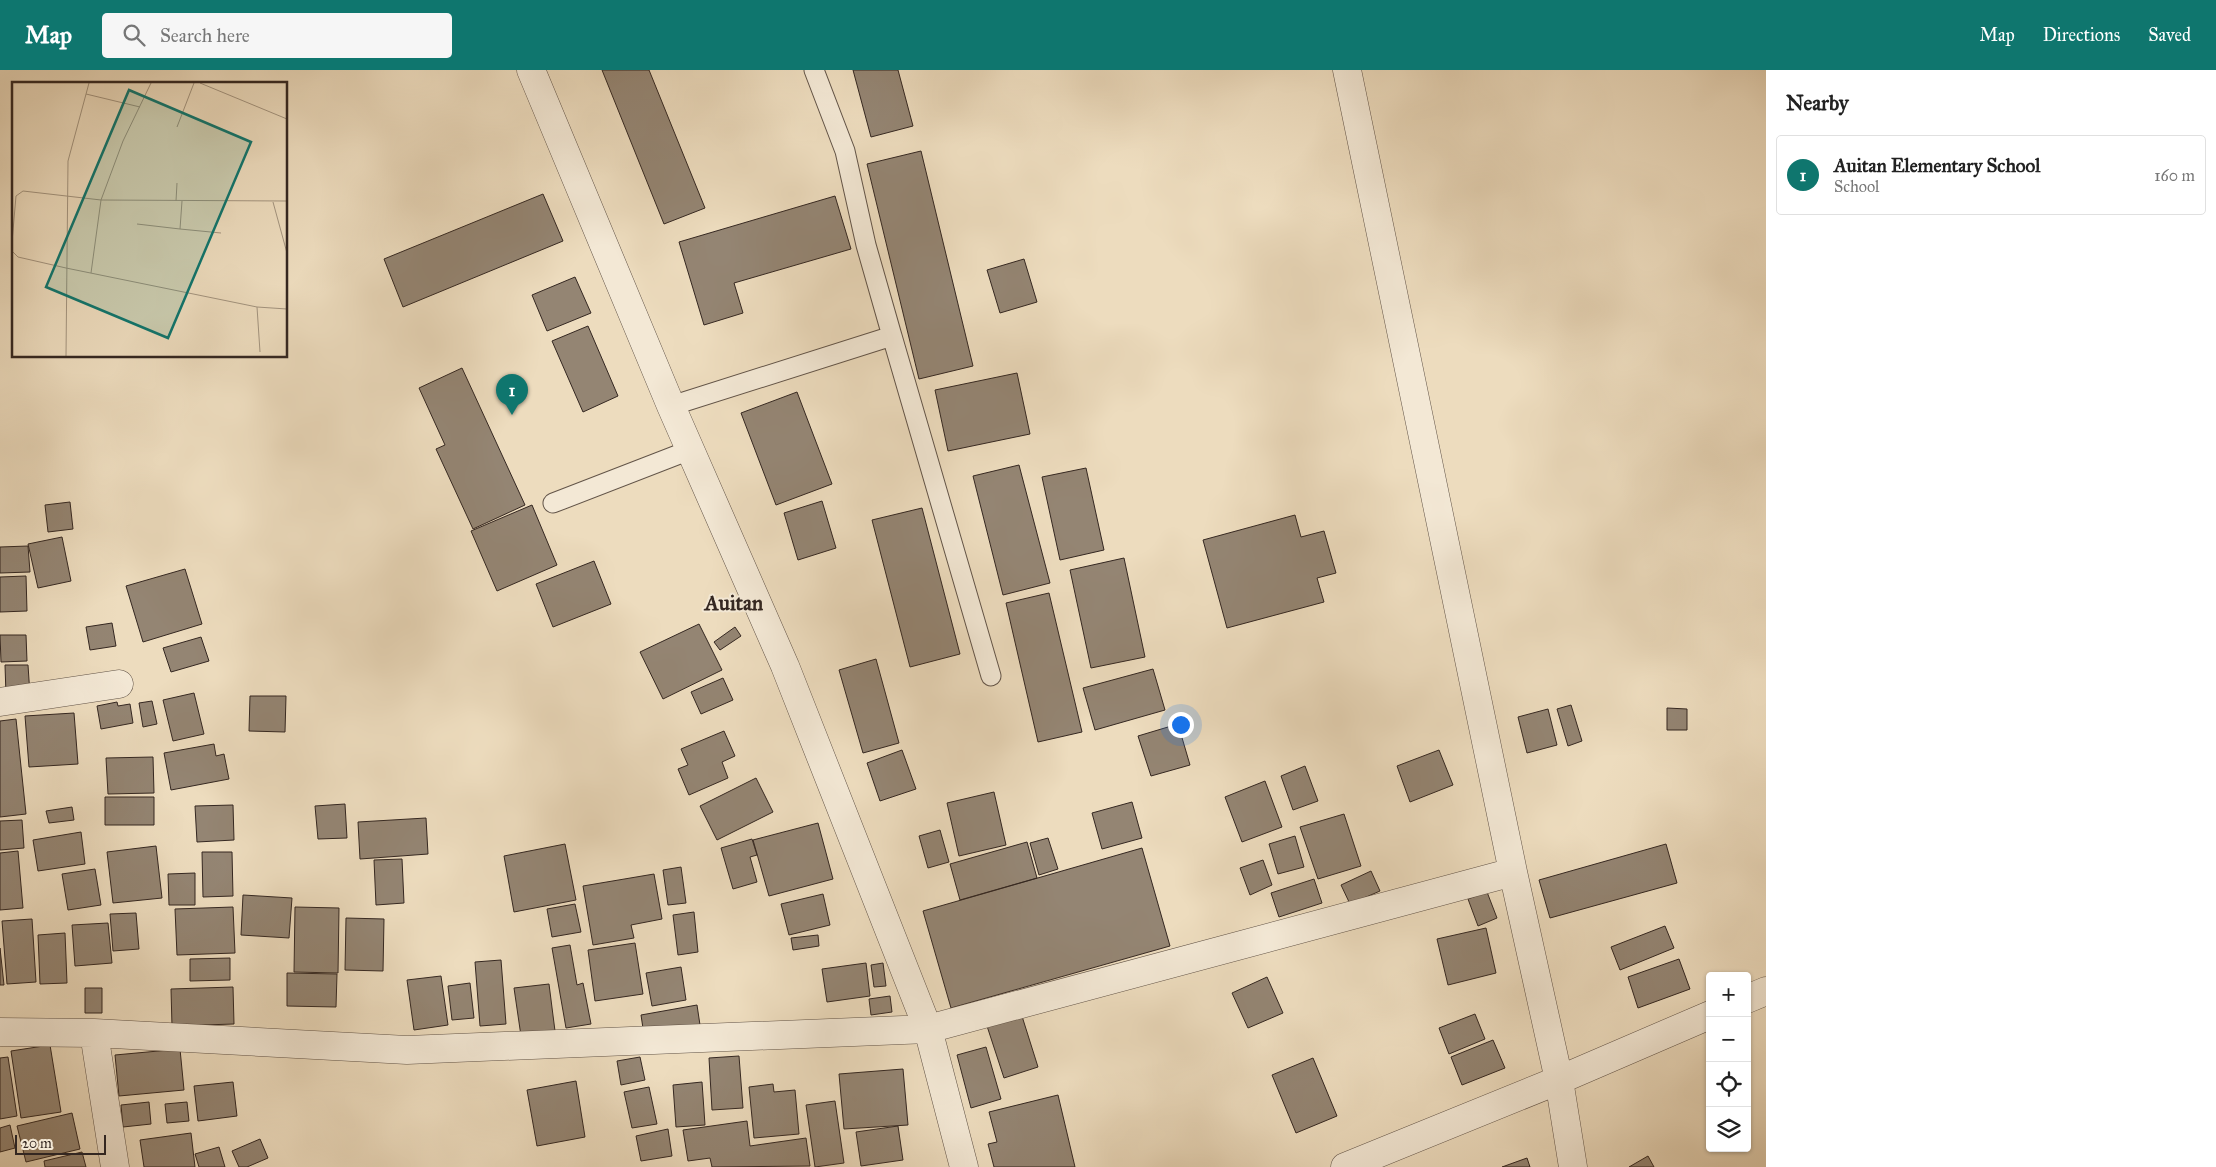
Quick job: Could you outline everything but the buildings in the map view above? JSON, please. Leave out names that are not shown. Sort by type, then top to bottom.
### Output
[{"type":"street","points":[[531,70],[671,406],[785,666],[928,1029],[964,1167]]},
{"type":"street","points":[[1347,70],[1513,872],[1559,1080],[1573,1167]]},
{"type":"street","points":[[0,702],[119,684]]},
{"type":"street","points":[[0,1032],[94,1033],[407,1050],[928,1029],[1513,872]]},
{"type":"street","points":[[1751,997],[1766,991]]},
{"type":"street","points":[[1345,1167],[1559,1080],[1706,1017]]},
{"type":"street","points":[[94,1033],[115,1167]]},
{"type":"lane","points":[[814,70],[845,151],[866,245],[991,676]]},
{"type":"lane","points":[[671,406],[892,336]]},
{"type":"lane","points":[[554,503],[690,450]]},
{"type":"place","name":"Auitan Elementary School","points":[[512,415]]},
{"type":"district","name":"Auitan","points":[[734,603]]}]
